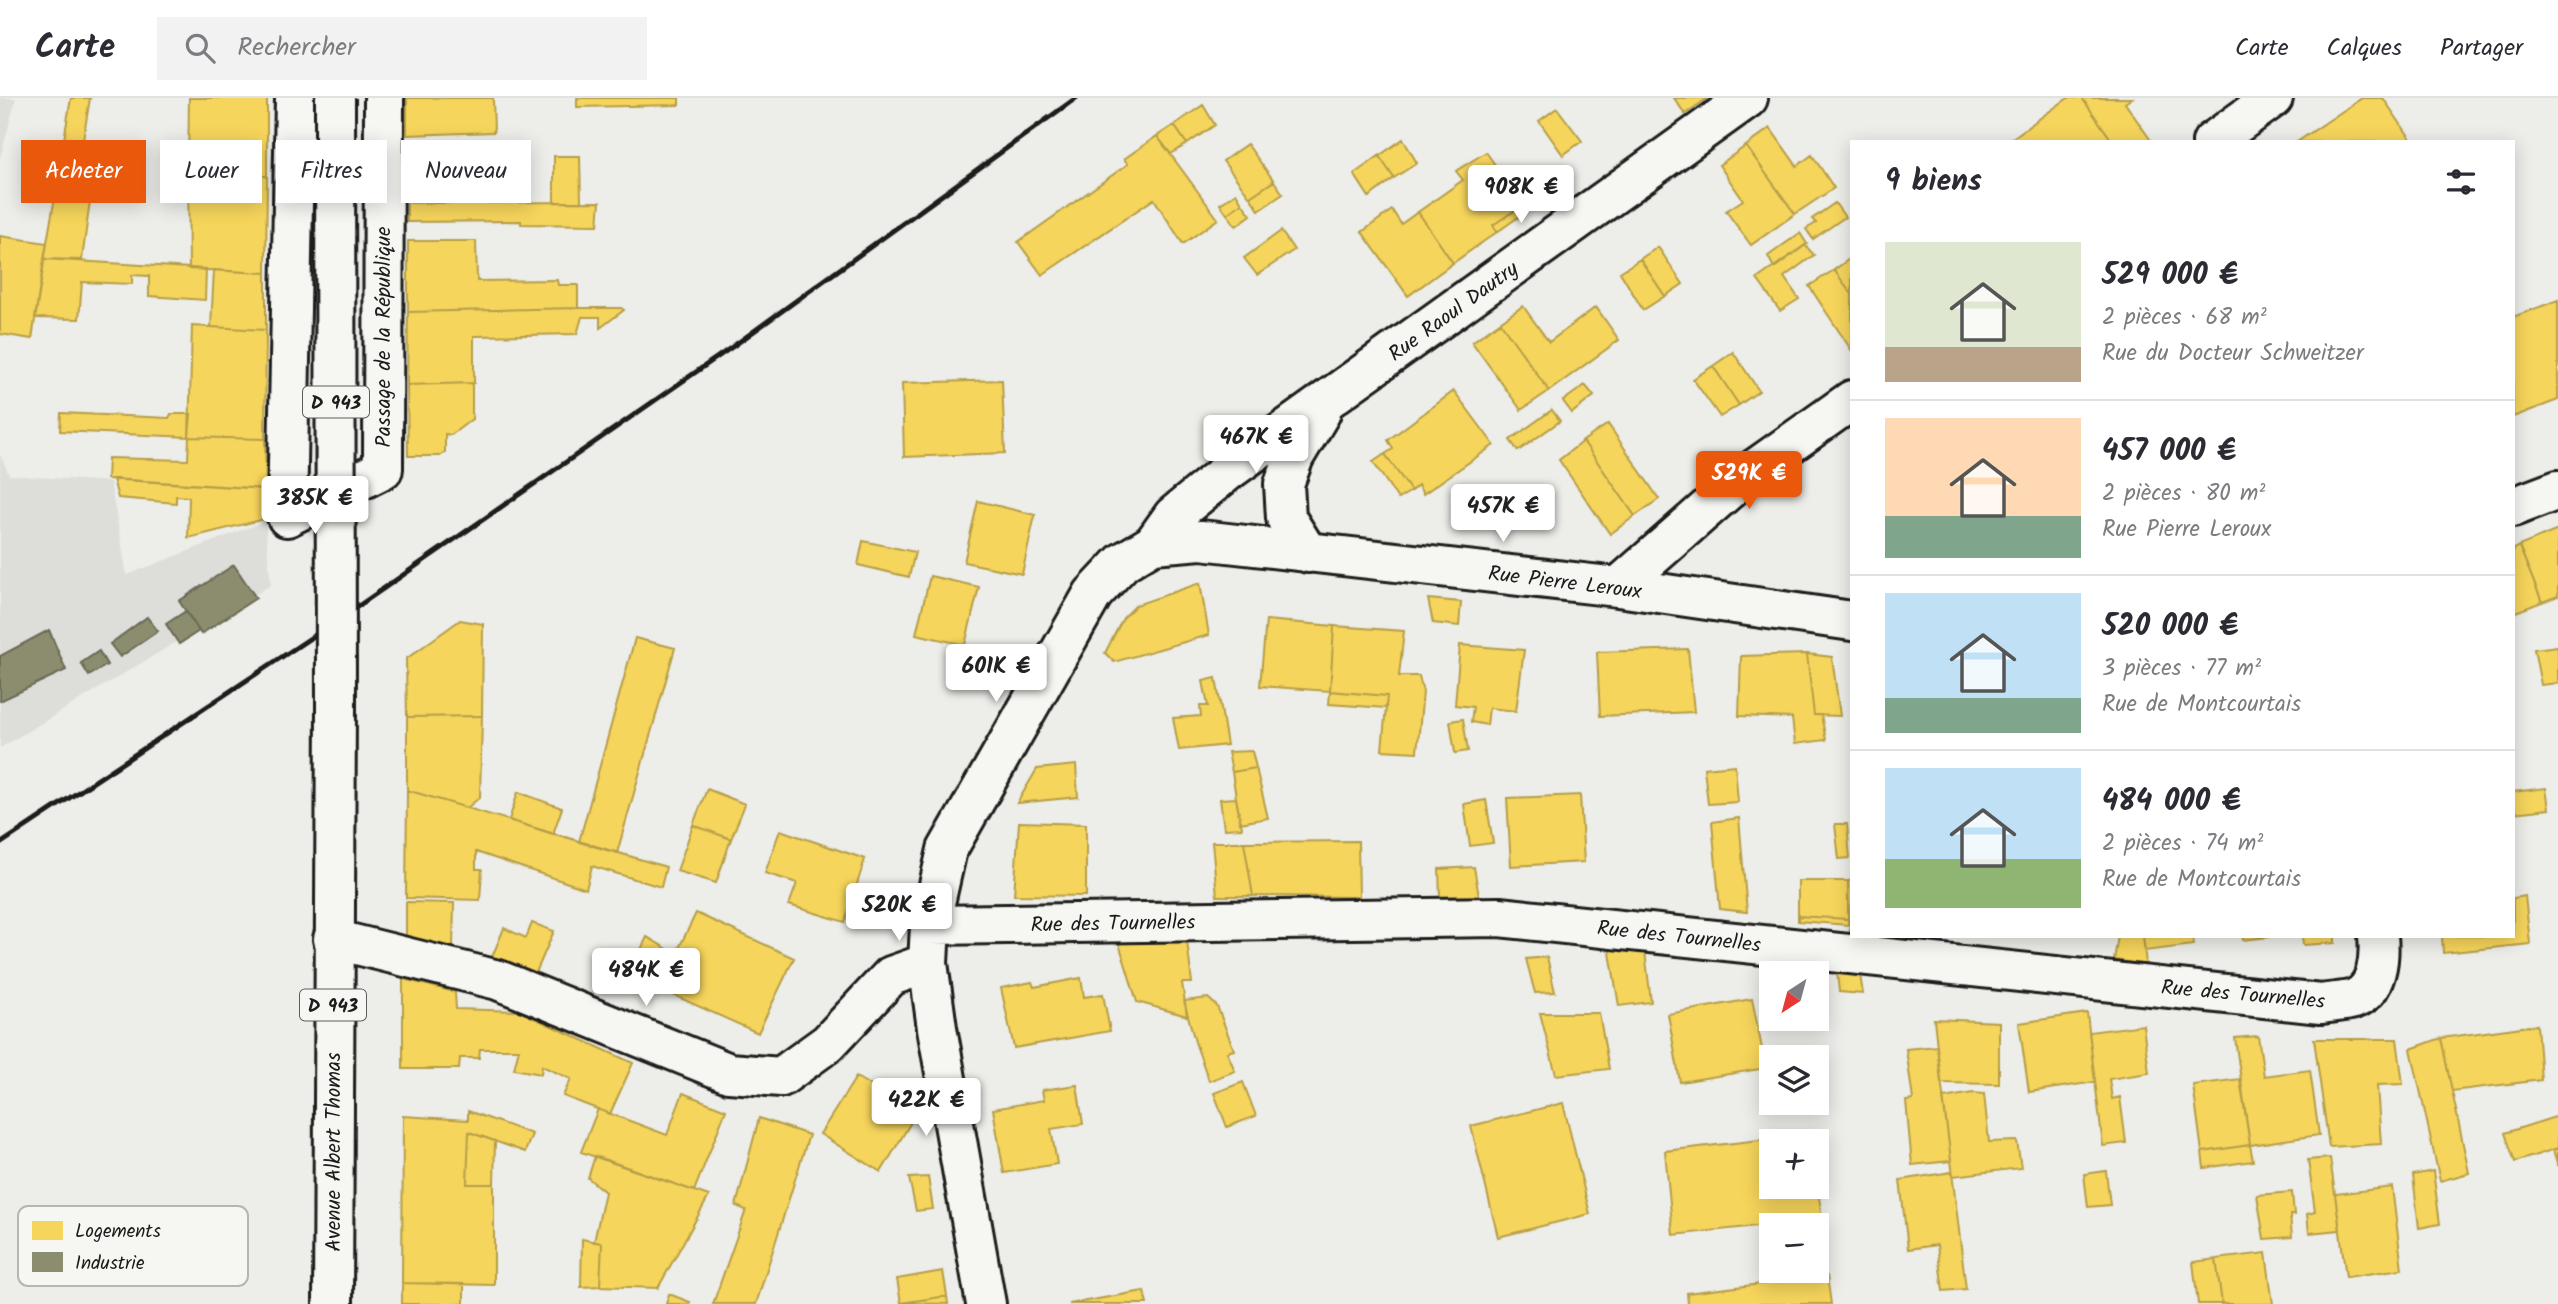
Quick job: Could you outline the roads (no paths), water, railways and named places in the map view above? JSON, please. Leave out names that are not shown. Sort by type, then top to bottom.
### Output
[{"type":"street","name":"Passage de la République","points":[[295,98],[287,517],[383,469],[384,98]]},
{"type":"street","name":"Avenue Albert Thomas","points":[[333,1304],[335,98]]},
{"type":"street","name":"Rue Raoul Dautry","points":[[1153,544],[1172,516],[1228,471],[1748,98]]},
{"type":"street","points":[[2215,140],[2273,98]]},
{"type":"street","points":[[1308,553],[1286,518],[1284,484],[1294,457],[1328,401]]},
{"type":"street","points":[[1618,587],[1742,478],[1850,401]]},
{"type":"street","points":[[2515,506],[2558,490]]},
{"type":"street","name":"Rue Pierre Leroux","points":[[1153,544],[1201,540],[1618,587],[1850,621]]},
{"type":"street","points":[[986,1304],[937,1028],[928,963],[930,925],[947,850],[1093,594],[1123,562],[1153,544]]},
{"type":"street","name":"Rue des Tournelles","points":[[930,925],[1499,917],[2322,1004],[2357,998],[2372,983],[2380,957],[2378,938]]},
{"type":"street","points":[[334,939],[498,980],[729,1073],[781,1077],[828,1044],[891,976],[928,963]]},
{"type":"railway","points":[[0,844],[354,609],[732,347],[1076,98]]}]
